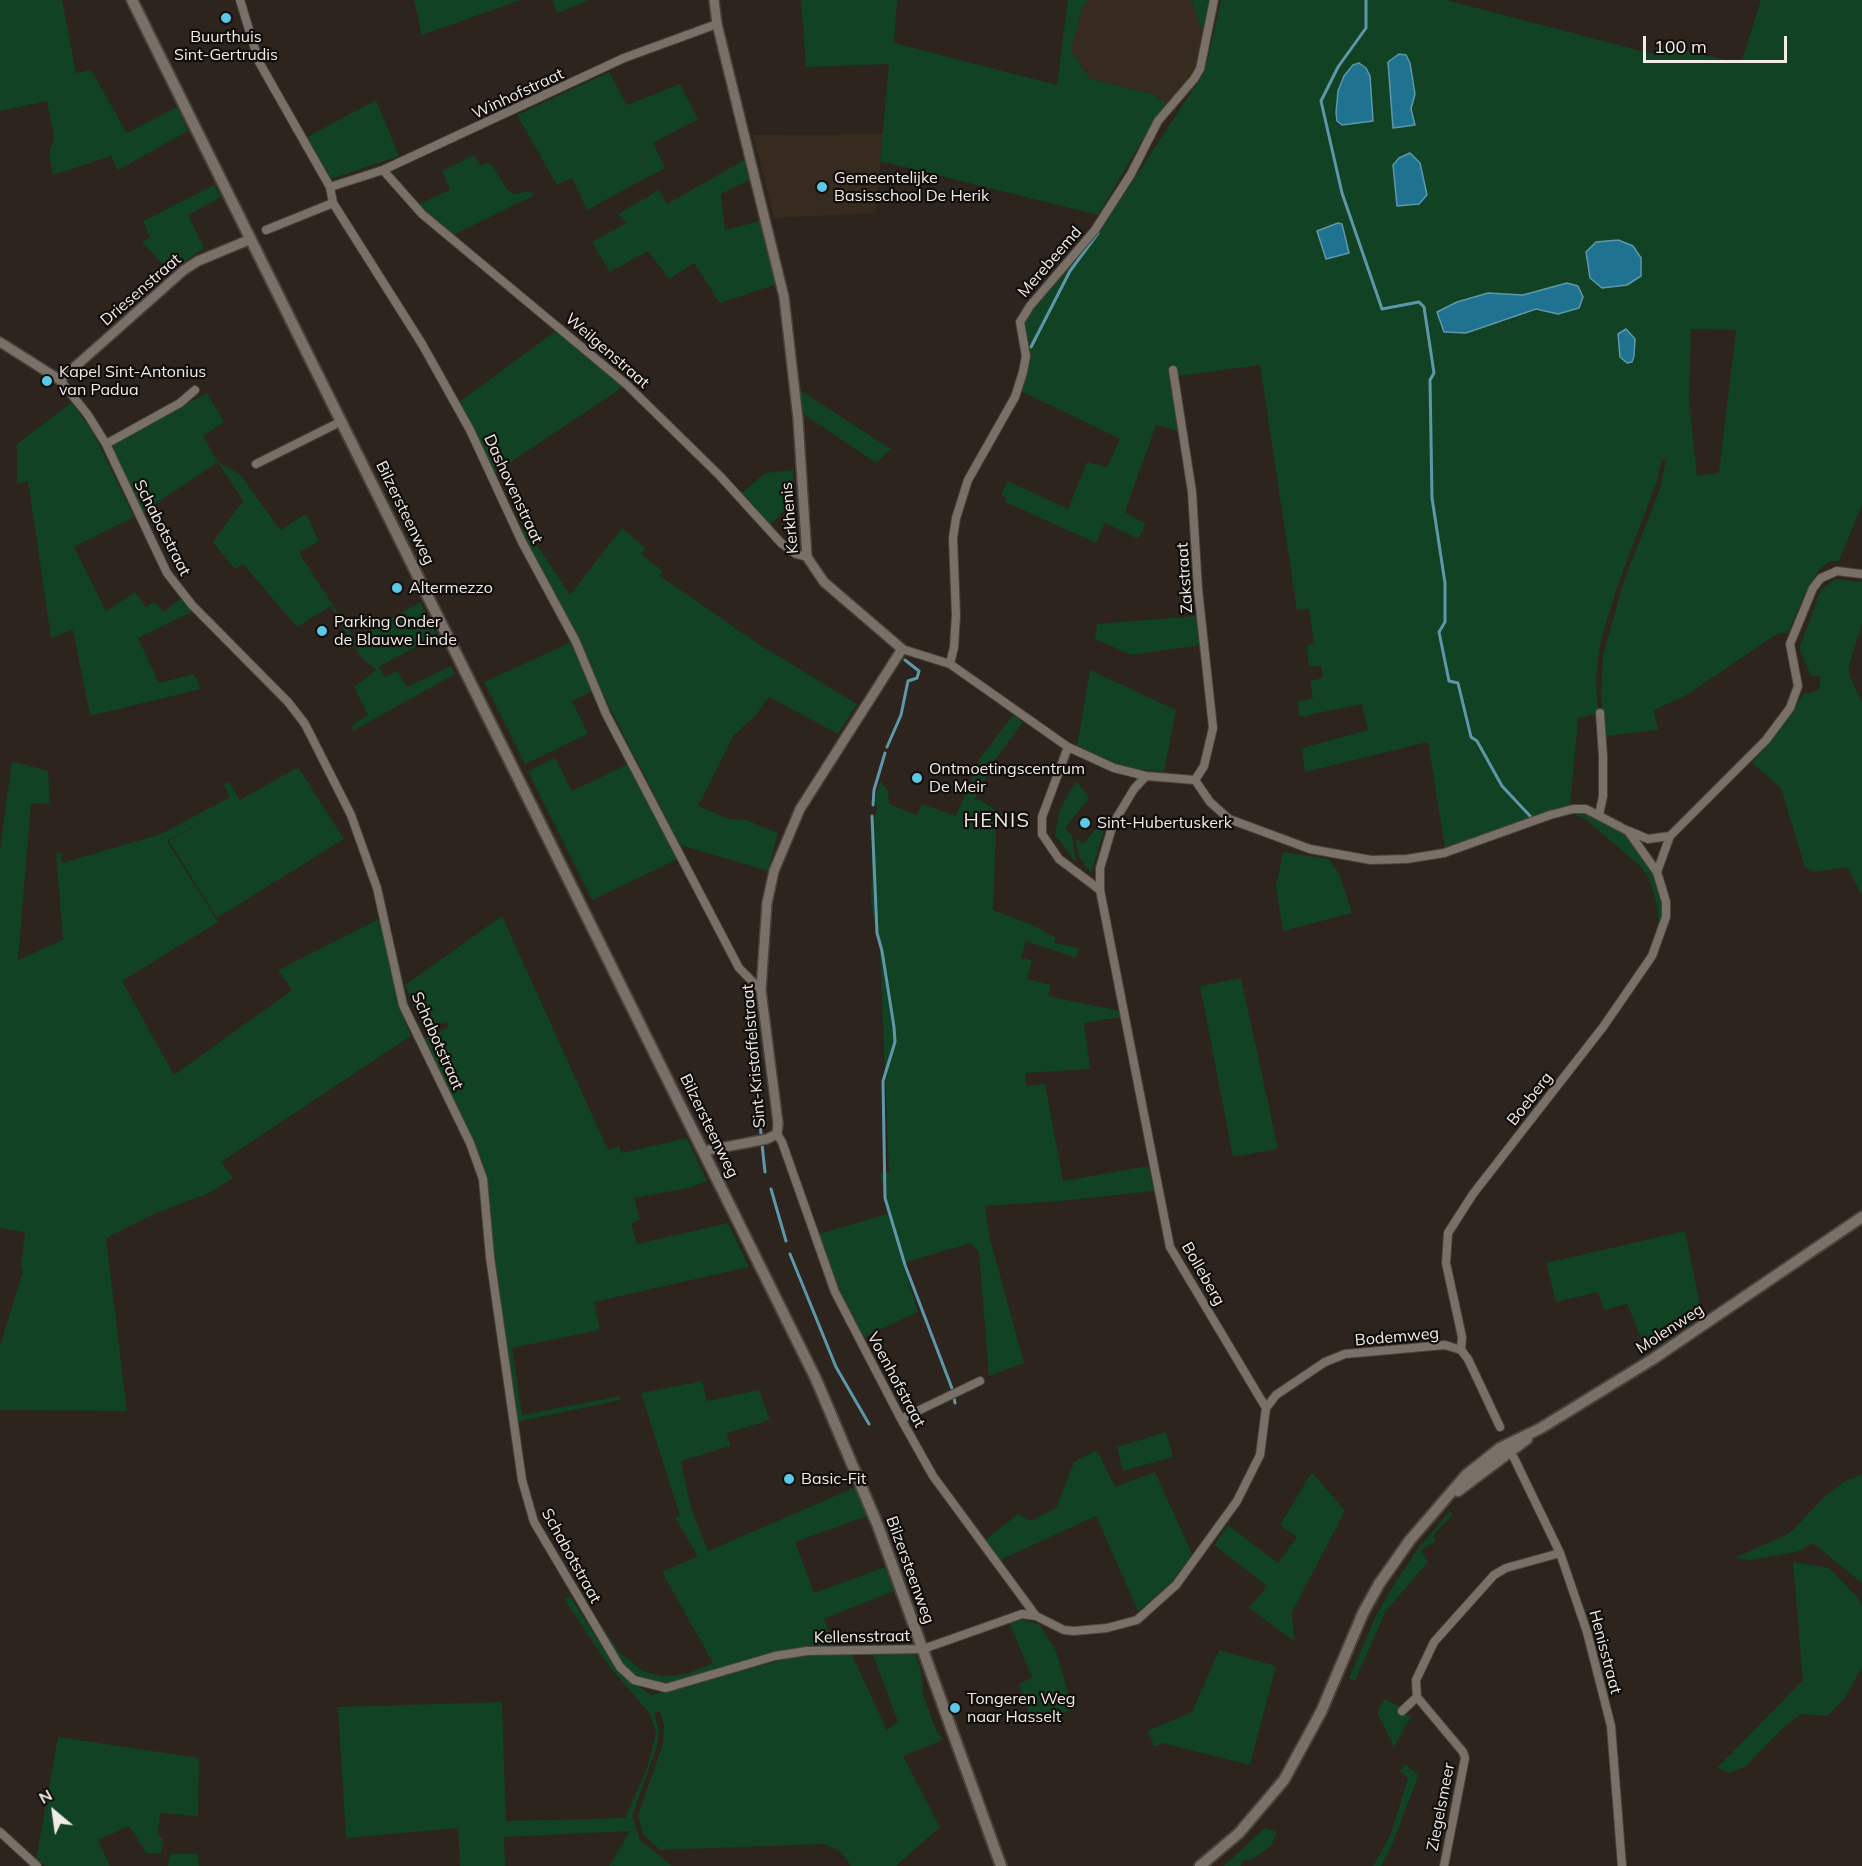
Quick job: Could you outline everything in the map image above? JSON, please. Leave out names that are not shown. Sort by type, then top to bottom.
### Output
[{"type":"main road","name":"Bilzersteenweg","points":[[132,0],[704,1151],[844,1442],[923,1649],[1001,1866]]},
{"type":"main road","name":"Molenweg","points":[[1447,1498],[1466,1475],[1488,1456],[1541,1428],[1653,1359],[1862,1216]]},
{"type":"main road","points":[[1200,1866],[1239,1833],[1284,1780],[1321,1712],[1363,1613],[1379,1584],[1410,1540],[1447,1498],[1541,1428]]},
{"type":"street","name":"Dashovenstraat","points":[[240,0],[259,62],[330,187],[333,203],[422,344],[470,430],[522,542],[576,642],[606,714],[739,968],[761,990]]},
{"type":"street","name":"Kerkhenis","points":[[714,0],[717,24],[784,297],[798,419],[807,557],[824,582],[902,649],[950,664],[1068,747],[1114,768],[1146,776],[1195,780]]},
{"type":"street","name":"Merebeemd","points":[[950,664],[954,647],[956,615],[953,538],[956,518],[968,480],[1018,389],[1026,356],[1020,322],[1030,306],[1095,230],[1131,174],[1158,121],[1194,79],[1200,69],[1214,0]]},
{"type":"street","name":"Winhofstraat","points":[[330,187],[383,170],[624,58],[717,24]]},
{"type":"street","name":"Weilgenstraat","points":[[383,170],[422,214],[626,384],[712,467],[781,543],[796,554],[807,557]]},
{"type":"street","points":[[266,230],[333,203]]},
{"type":"street","name":"Driesenstraat","points":[[60,380],[184,270],[198,261],[251,239]]},
{"type":"street","points":[[0,342],[60,380]]},
{"type":"street","name":"Zakstraat","points":[[1173,370],[1192,492],[1198,589],[1213,728],[1204,766],[1195,780]]},
{"type":"street","name":"Schabotstraat","points":[[60,380],[88,415],[106,444],[167,573],[192,604],[288,702],[305,724],[351,815],[377,888],[403,1005],[470,1143],[483,1179],[490,1257],[522,1480],[534,1522],[620,1667],[634,1680],[654,1687]]},
{"type":"street","points":[[106,444],[180,403],[195,390]]},
{"type":"street","points":[[256,465],[342,421]]},
{"type":"street","points":[[1658,872],[1671,836],[1766,740],[1790,708],[1798,686],[1790,644],[1813,588],[1821,579],[1837,571],[1862,573]]},
{"type":"street","name":"Sint-Kristoffelstraat","points":[[704,1151],[767,1139],[777,1134],[778,1123],[761,990],[767,903],[786,838],[819,777],[902,649]]},
{"type":"street","points":[[1599,815],[1603,796],[1604,756],[1600,713]]},
{"type":"street","points":[[1068,747],[1042,817],[1042,834],[1059,859],[1100,890]]},
{"type":"street","name":"Bolleberg","points":[[1146,776],[1134,789],[1113,824],[1100,868],[1100,890],[1170,1247],[1266,1408]]},
{"type":"street","name":"Boeberg","points":[[1195,780],[1210,802],[1229,819],[1310,849],[1371,860],[1407,859],[1444,853],[1573,809],[1586,809],[1648,839],[1671,836]]},
{"type":"street","name":"Boeberg","points":[[1461,1350],[1462,1336],[1446,1263],[1448,1233],[1473,1194],[1603,1027],[1652,956],[1666,917],[1665,894],[1658,872],[1628,831]]},
{"type":"street","name":"Voenhofstraat","points":[[777,1134],[782,1142],[835,1293],[901,1419],[939,1485],[1036,1616]]},
{"type":"street","name":"Bodemweg","points":[[1266,1408],[1276,1395],[1325,1362],[1345,1354],[1445,1345],[1461,1350],[1468,1359],[1500,1427]]},
{"type":"street","points":[[901,1419],[980,1381]]},
{"type":"street","points":[[1036,1616],[1064,1630],[1107,1628],[1137,1620],[1176,1585],[1238,1501],[1260,1455],[1266,1408]]},
{"type":"street","name":"Henisstraat","points":[[1514,1458],[1560,1553],[1587,1632],[1611,1726],[1622,1866]]},
{"type":"street","points":[[1402,1711],[1417,1697],[1416,1680],[1434,1642],[1494,1575],[1506,1568],[1560,1553]]},
{"type":"street","name":"Kellensstraat","points":[[654,1687],[666,1688],[775,1656],[796,1653],[923,1649],[1022,1614],[1036,1616]]},
{"type":"street","name":"Ziegelsmeer","points":[[1417,1697],[1463,1752],[1465,1758],[1444,1866]]},
{"type":"street","points":[[0,1832],[37,1866]]},
{"type":"shaded area","points":[[1089,0],[1192,0],[1204,34],[1197,70],[1167,104],[1152,94],[1090,79],[1071,50],[1083,5]]},
{"type":"shaded area","name":"Gemeentelijke Basisschool De Herik","points":[[883,134],[876,213],[774,218],[753,135]]},
{"type":"green space","points":[[0,0],[62,0],[76,73],[91,70],[127,133],[177,107],[188,131],[118,170],[111,156],[53,175],[49,154],[54,138],[47,101],[0,111]]},
{"type":"green space","points":[[414,0],[521,0],[422,35]]},
{"type":"green space","points":[[552,0],[589,0],[557,13]]},
{"type":"green space","points":[[801,0],[897,0],[894,43],[1057,85],[1068,0],[1089,0],[1083,6],[1071,50],[1090,79],[1152,94],[1167,104],[1154,120],[1098,215],[880,161],[889,64],[806,67]]},
{"type":"green space","points":[[1192,0],[1211,0],[1204,34],[1193,6]]},
{"type":"green space","points":[[1221,0],[1446,0],[1653,54],[1657,45],[1741,63],[1761,0],[1862,0],[1862,505],[1839,561],[1830,561],[1819,570],[1805,593],[1788,633],[1780,633],[1772,637],[1687,695],[1654,710],[1658,730],[1605,736],[1601,696],[1603,656],[1623,583],[1660,489],[1666,460],[1662,459],[1657,481],[1616,590],[1600,644],[1596,677],[1598,714],[1578,718],[1570,806],[1445,848],[1428,742],[1305,772],[1302,748],[1368,730],[1362,704],[1299,717],[1298,702],[1313,698],[1310,681],[1323,678],[1321,666],[1309,667],[1307,645],[1314,644],[1309,609],[1297,610],[1260,365],[1171,377],[1178,431],[1156,425],[1125,512],[1146,524],[1138,539],[1105,523],[1096,543],[1005,502],[1007,498],[1001,495],[1008,481],[1068,509],[1087,462],[1107,467],[1120,439],[1021,391],[1029,364],[1030,347],[1025,324],[1032,311],[1098,234],[1205,71]],"holes":[[[1359,63],[1366,68],[1373,121],[1342,125],[1336,113],[1338,91]],[[1508,294],[1523,295],[1558,314],[1536,309],[1500,323]],[[1691,329],[1736,330],[1719,473],[1697,476],[1689,399]]]},
{"type":"green space","points":[[609,72],[627,105],[680,84],[698,119],[653,143],[665,168],[587,210],[572,178],[557,185],[517,115]]},
{"type":"green space","points":[[376,100],[399,156],[331,179],[307,137]]},
{"type":"green space","points":[[474,155],[480,165],[488,163],[493,166],[508,191],[513,194],[531,191],[533,196],[453,235],[419,204],[450,190],[442,171]]},
{"type":"green space","points":[[746,159],[749,180],[721,194],[725,230],[760,221],[777,284],[720,303],[694,263],[669,279],[648,251],[610,272],[592,242],[626,223],[618,214],[659,190],[667,204]]},
{"type":"green space","points":[[214,185],[221,197],[188,215],[204,248],[170,272],[142,242],[150,237],[143,221]]},
{"type":"green space","points":[[557,330],[623,387],[494,473],[458,403]]},
{"type":"green space","points":[[800,390],[891,449],[876,463],[802,413]]},
{"type":"green space","points":[[207,393],[224,422],[203,436],[218,462],[143,512],[113,450],[115,443]]},
{"type":"green space","points":[[72,402],[95,436],[134,517],[74,547],[106,611],[135,592],[146,607],[155,602],[163,612],[181,598],[194,611],[138,638],[159,683],[194,674],[201,689],[90,716],[73,630],[51,638],[28,481],[17,484],[17,444]]},
{"type":"green space","points":[[218,462],[240,474],[280,530],[306,514],[319,541],[299,553],[355,639],[420,602],[437,635],[379,667],[385,677],[397,671],[407,687],[451,666],[455,674],[353,731],[353,724],[368,715],[354,687],[376,670],[360,656],[331,606],[297,627],[243,564],[235,569],[213,542],[243,501]]},
{"type":"green space","points":[[793,470],[795,510],[786,509],[770,525],[742,493],[765,473]]},
{"type":"green space","points":[[525,527],[570,595],[622,528],[645,548],[641,554],[663,571],[660,576],[760,645],[857,704],[838,734],[769,697],[756,715],[733,736],[698,806],[728,819],[746,820],[778,833],[768,871],[680,845],[520,532]]},
{"type":"green space","points":[[1835,579],[1862,582],[1862,624],[1849,665],[1850,677],[1862,702],[1862,896],[1847,867],[1814,872],[1805,867],[1781,788],[1752,763],[1794,711],[1803,694],[1817,691],[1820,687],[1820,676],[1811,676],[1799,648],[1821,590]]},
{"type":"green space","points":[[1197,616],[1201,645],[1131,655],[1095,639],[1097,624]]},
{"type":"green space","points":[[571,642],[595,690],[572,701],[588,734],[525,764],[484,682]]},
{"type":"green space","points":[[1090,670],[1176,710],[1164,772],[1136,769],[1115,763],[1077,746]]},
{"type":"green space","points":[[1013,715],[1023,722],[994,761],[974,801],[979,799],[1003,815],[996,830],[993,910],[1035,926],[1056,938],[1054,943],[1079,948],[1076,958],[1026,941],[1021,958],[1032,960],[1027,979],[1051,985],[1048,996],[1120,1011],[1121,1017],[1084,1023],[1090,1069],[1025,1073],[1026,1086],[1045,1084],[1063,1181],[1148,1166],[1154,1191],[985,1206],[990,1239],[1024,1363],[989,1376],[979,1252],[971,1243],[903,1263],[918,1312],[862,1338],[845,1304],[819,1234],[890,1213],[880,1174],[889,1172],[880,951],[871,904],[873,822],[877,808],[875,799],[880,781],[888,791],[889,804],[917,815],[922,804],[956,816],[981,757]]},
{"type":"green space","points":[[555,758],[572,791],[630,763],[678,859],[592,900],[528,771]]},
{"type":"green space","points":[[12,761],[48,771],[50,804],[31,803],[18,960],[63,940],[56,853],[61,853],[62,863],[161,834],[230,797],[224,785],[229,782],[240,800],[298,767],[344,839],[217,918],[169,841],[197,824],[167,841],[218,922],[122,981],[174,1075],[292,990],[278,970],[381,918],[399,1005],[411,1036],[221,1162],[233,1178],[207,1194],[156,1213],[106,1238],[127,1411],[0,1410],[0,1346],[23,1271],[21,1264],[25,1232],[0,1228],[0,850]]},
{"type":"green space","points":[[1076,781],[1089,798],[1065,828],[1072,835],[1076,863],[1055,835],[1060,809]]},
{"type":"green space","points":[[1577,812],[1595,816],[1622,832],[1647,862],[1658,882],[1662,899],[1662,919],[1658,919],[1658,909],[1649,878],[1639,865],[1584,818],[1576,816]]},
{"type":"green space","points":[[1106,817],[1108,818],[1091,873],[1080,858],[1076,842],[1077,839],[1083,844]]},
{"type":"green space","points":[[1283,852],[1328,859],[1339,873],[1352,913],[1283,931],[1276,887]]},
{"type":"green space","points":[[502,916],[608,1150],[619,1146],[622,1153],[687,1138],[707,1181],[689,1188],[634,1198],[640,1220],[631,1223],[637,1244],[728,1223],[749,1267],[594,1302],[600,1330],[512,1348],[522,1415],[620,1396],[620,1400],[516,1422],[494,1258],[486,1176],[472,1141],[421,1040],[448,1028],[447,1022],[424,1029],[405,985]]},
{"type":"green space","points":[[1241,978],[1278,1149],[1233,1157],[1200,986]]},
{"type":"green space","points":[[1685,1231],[1702,1316],[1647,1352],[1627,1304],[1604,1310],[1598,1292],[1556,1302],[1546,1263]]},
{"type":"green space","points":[[702,1381],[707,1401],[759,1390],[770,1420],[727,1433],[730,1446],[681,1461],[691,1508],[708,1551],[856,1487],[867,1516],[795,1542],[814,1593],[885,1567],[894,1591],[824,1619],[833,1645],[755,1657],[674,1685],[660,1685],[632,1677],[627,1672],[582,1596],[619,1652],[645,1672],[662,1676],[687,1674],[713,1663],[662,1572],[698,1556],[675,1518],[680,1516],[641,1393]]},
{"type":"green space","points":[[1166,1432],[1173,1457],[1123,1471],[1117,1447]]},
{"type":"green space","points":[[1097,1450],[1115,1487],[1155,1472],[1192,1554],[1171,1583],[1138,1611],[1096,1516],[1000,1560],[985,1540],[1018,1514],[1031,1521],[1056,1508],[1074,1462]]},
{"type":"green space","points":[[1312,1472],[1345,1511],[1292,1612],[1294,1641],[1249,1608],[1267,1586],[1214,1545],[1228,1525],[1278,1563],[1297,1537],[1280,1525]]},
{"type":"green space","points":[[1862,1474],[1862,1583],[1813,1543],[1800,1551],[1749,1560],[1735,1558],[1790,1533],[1825,1496],[1843,1482]]},
{"type":"green space","points":[[1450,1511],[1453,1514],[1433,1536],[1436,1541],[1421,1550],[1428,1562],[1386,1611],[1355,1681],[1349,1678],[1376,1615],[1393,1586],[1419,1547]]},
{"type":"green space","points":[[1793,1562],[1829,1568],[1858,1598],[1862,1606],[1862,1667],[1845,1698],[1827,1716],[1802,1714],[1787,1724],[1745,1767],[1729,1773],[1717,1768],[1803,1680]]},
{"type":"green space","points":[[570,1596],[610,1659],[624,1676],[651,1695],[797,1656],[852,1655],[887,1730],[898,1722],[872,1652],[915,1653],[921,1670],[923,1694],[935,1728],[943,1740],[903,1756],[940,1827],[896,1866],[851,1866],[841,1852],[824,1844],[660,1850],[643,1834],[638,1815],[663,1744],[664,1726],[660,1711],[654,1713],[659,1731],[657,1746],[632,1816],[640,1840],[672,1866],[609,1866],[630,1831],[504,1837],[505,1866],[460,1866],[458,1828],[346,1838],[338,1707],[502,1702],[506,1821],[625,1818],[647,1768],[656,1733],[650,1714],[609,1666],[564,1599]]},
{"type":"green space","points":[[1020,1619],[1039,1624],[1056,1651],[1073,1709],[1034,1725],[1019,1684],[1032,1677],[1009,1622]]},
{"type":"green space","points":[[1219,1650],[1276,1666],[1250,1765],[1162,1743],[1155,1747],[1147,1731],[1192,1712]]},
{"type":"green space","points":[[1384,1699],[1401,1707],[1399,1711],[1411,1716],[1394,1747],[1377,1712]]},
{"type":"green space","points":[[58,1737],[199,1758],[198,1816],[160,1813],[158,1834],[163,1840],[161,1853],[146,1853],[129,1826],[98,1840],[110,1866],[46,1866],[36,1860]]},
{"type":"green space","points":[[1405,1765],[1419,1774],[1390,1850],[1381,1866],[1373,1866],[1390,1836],[1408,1778],[1400,1771]]},
{"type":"green space","points":[[1265,1828],[1277,1832],[1271,1846],[1251,1860],[1243,1860],[1241,1866],[1224,1866]]},
{"type":"green space","points":[[170,1854],[198,1854],[199,1866],[168,1866]]},
{"type":"water","points":[[1399,54],[1406,55],[1410,63],[1415,94],[1411,109],[1415,125],[1393,128],[1388,62]]},
{"type":"water","points":[[1359,63],[1366,68],[1370,76],[1373,121],[1342,125],[1337,121],[1336,113],[1338,91],[1344,76],[1353,65]]},
{"type":"water","points":[[1410,153],[1420,163],[1427,195],[1419,204],[1397,206],[1393,165],[1399,158]]},
{"type":"water","points":[[1338,223],[1342,224],[1349,253],[1326,259],[1317,231]]},
{"type":"water","points":[[1618,240],[1633,246],[1641,258],[1641,276],[1627,285],[1602,288],[1590,278],[1586,252],[1596,242]]},
{"type":"water","points":[[1567,283],[1578,286],[1583,297],[1579,308],[1558,314],[1536,309],[1466,333],[1444,332],[1437,312],[1457,302],[1488,293],[1523,295]]},
{"type":"water","points":[[1626,329],[1635,339],[1632,362],[1627,363],[1620,357],[1618,334]]},
{"type":"waterway","points":[[1366,0],[1366,28],[1338,67],[1321,101],[1342,193],[1382,309],[1419,302],[1424,307],[1434,373],[1430,380],[1432,498],[1445,583],[1445,622],[1439,632],[1449,681],[1458,683],[1471,737],[1477,741],[1502,786],[1531,817]]},
{"type":"waterway","points":[[1031,347],[1070,271],[1098,233]]},
{"type":"waterway","points":[[887,747],[901,715],[908,681],[917,678],[919,671],[905,660]]},
{"type":"waterway","points":[[873,805],[874,790],[885,753]]},
{"type":"waterway","points":[[872,816],[877,933],[882,951],[895,1042],[883,1081],[885,1198],[905,1265],[953,1391]]},
{"type":"waterway","points":[[748,986],[753,1049]]},
{"type":"waterway","points":[[758,1098],[761,1134]]},
{"type":"waterway","points":[[762,1144],[765,1172]]},
{"type":"waterway","points":[[771,1189],[786,1241]]},
{"type":"waterway","points":[[790,1254],[836,1367],[869,1424]]},
{"type":"waterway","points":[[954,1398],[955,1403]]},
{"type":"place","name":"Buurthuis Sint-Gertrudis","points":[[226,18]]},
{"type":"place","name":"Gemeentelijke Basisschool De Herik","points":[[822,187]]},
{"type":"place","name":"Kapel Sint-Antonius van Padua","points":[[47,381]]},
{"type":"place","name":"Altermezzo","points":[[397,588]]},
{"type":"place","name":"Parking Onder de Blauwe Linde","points":[[322,631]]},
{"type":"place","name":"Ontmoetingscentrum De Meir","points":[[917,778]]},
{"type":"place","name":"Sint-Hubertuskerk","points":[[1085,823]]},
{"type":"place","name":"Basic-Fit","points":[[789,1479]]},
{"type":"place","name":"Tongeren Weg naar Hasselt","points":[[955,1708]]},
{"type":"district","name":"HENIS","points":[[997,821]]}]
